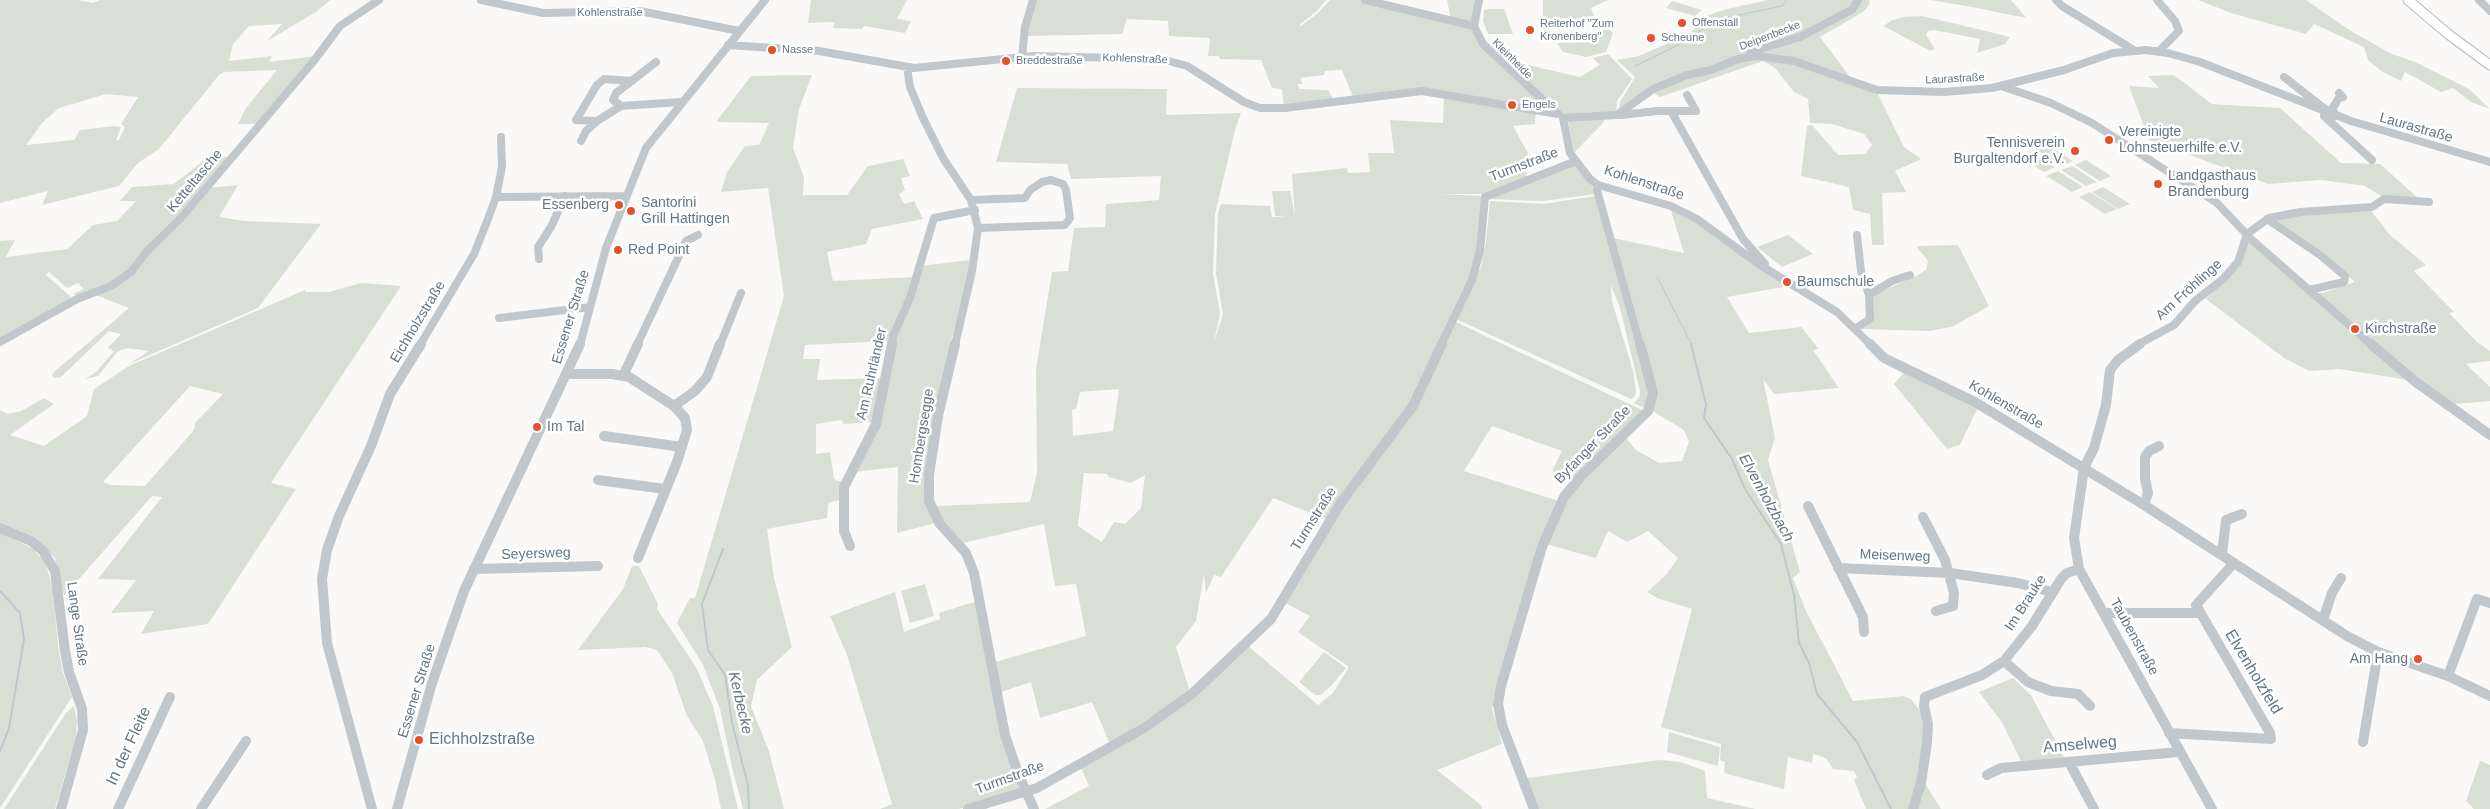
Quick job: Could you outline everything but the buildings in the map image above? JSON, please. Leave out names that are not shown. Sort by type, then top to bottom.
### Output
[{"type":"main road","points":[[2408,0],[2452,37],[2490,65]]},
{"type":"street","name":"Ketteltasche","points":[[0,342],[77,299],[111,286],[131,272],[148,250],[180,219],[313,62],[340,26],[379,0]]},
{"type":"street","name":"Kohlenstraße","points":[[481,0],[549,13],[640,11],[739,30]]},
{"type":"street","points":[[516,8],[518,0]]},
{"type":"street","name":"Essener Straße","points":[[397,809],[432,683],[464,591],[568,374],[580,343],[606,248],[646,148],[681,102],[765,0]]},
{"type":"street","points":[[1022,57],[1025,27],[1033,0]]},
{"type":"street","points":[[1365,0],[1474,26],[1479,0]]},
{"type":"street","name":"Deipenbecke","points":[[1738,59],[1743,54],[1800,37],[1853,9],[1858,0]]},
{"type":"street","points":[[2056,0],[2062,6],[2106,31],[2132,49]]},
{"type":"street","points":[[2157,0],[2172,17],[2179,31],[2159,51]]},
{"type":"street","points":[[2479,0],[2490,11]]},
{"type":"street","name":"Kleinheide","points":[[1474,26],[1483,44],[1527,87],[1561,116]]},
{"type":"street","name":"Kohlenstraße","points":[[728,45],[821,51],[907,67],[937,66],[1022,57],[1154,58],[1173,61],[1191,68],[1244,102],[1265,109],[1422,91],[1561,116],[1569,150],[1576,161],[1598,185],[1677,208],[1704,223],[1770,270],[1822,301],[1856,328],[1884,358],[1975,402],[2144,505],[2323,620],[2378,652],[2448,676],[2490,696]]},
{"type":"street","name":"Laurastraße","points":[[1618,115],[1653,90],[1687,75],[1711,70],[1738,59],[1758,56],[1783,58],[1885,91],[1974,91],[2055,73],[2106,55],[2132,49],[2159,51],[2220,69],[2336,116],[2409,140],[2490,162]]},
{"type":"street","points":[[621,106],[614,101],[614,96],[656,62]]},
{"type":"street","name":"Hombergsegge","points":[[907,67],[910,87],[923,118],[943,158],[971,200],[978,228],[972,271],[938,416],[930,466],[928,497],[935,517],[962,548],[974,573],[1010,754],[1034,809]]},
{"type":"street","name":"Laurastraße","points":[[2284,77],[2325,109],[2324,116],[2358,145],[2372,160]]},
{"type":"street","points":[[597,121],[576,120],[597,85],[604,78],[632,81]]},
{"type":"street","points":[[2001,86],[2051,103],[2107,131],[2217,203],[2247,234],[2309,290],[2418,383],[2490,435]]},
{"type":"street","points":[[1561,116],[1696,111],[1687,95]]},
{"type":"street","points":[[2336,116],[2332,109],[2341,95],[2350,102]]},
{"type":"street","points":[[581,141],[586,131],[597,121],[621,106],[681,102]]},
{"type":"street","name":"Kohlenstraße","points":[[1671,111],[1744,239],[1770,270]]},
{"type":"street","name":"Eichholzstraße","points":[[372,809],[327,643],[322,579],[327,550],[349,493],[371,446],[390,394],[474,254],[496,197],[502,167],[501,136]]},
{"type":"street","name":"Turmstraße","points":[[968,809],[1025,792],[1076,767],[1171,710],[1193,693],[1271,619],[1342,501],[1413,406],[1472,280],[1480,251],[1485,197],[1576,161]]},
{"type":"street","points":[[971,200],[1025,198],[1030,190],[1042,182],[1051,180],[1064,184],[1066,190],[1070,218],[1065,225],[978,228]]},
{"type":"street","name":"Byfanger Straße","points":[[1534,809],[1502,725],[1498,704],[1501,686],[1542,547],[1564,497],[1581,476],[1648,411],[1653,393],[1597,190],[1598,185]]},
{"type":"street","points":[[539,259],[538,247],[551,227],[565,196]]},
{"type":"street","points":[[496,197],[627,196]]},
{"type":"street","points":[[2247,234],[2267,219],[2300,212],[2372,207],[2384,199],[2429,202]]},
{"type":"street","name":"Am Ruhrländer","points":[[850,546],[843,523],[844,487],[876,424],[888,370],[893,336],[910,298],[934,218],[974,210]]},
{"type":"street","points":[[2267,219],[2320,255],[2345,276],[2344,282],[2309,290]]},
{"type":"street","name":"Am Fröhlinge","points":[[2084,468],[2097,440],[2106,405],[2108,379],[2114,364],[2131,349],[2174,326],[2195,301],[2223,279],[2238,262],[2247,234]]},
{"type":"street","points":[[623,376],[686,241],[698,235]]},
{"type":"street","points":[[1856,328],[1870,319],[1870,295],[1861,271],[1857,235]]},
{"type":"street","points":[[1870,295],[1892,281],[1910,275]]},
{"type":"street","points":[[674,406],[695,391],[707,377],[741,293]]},
{"type":"street","points":[[499,318],[590,307]]},
{"type":"street","points":[[568,374],[623,376],[635,380],[674,406],[683,415],[687,426],[682,447],[638,558]]},
{"type":"street","points":[[604,436],[682,447]]},
{"type":"street","points":[[2144,505],[2148,493],[2145,479],[2145,457],[2150,451],[2159,446]]},
{"type":"street","name":"Taubenstraße","points":[[2084,468],[2074,538],[2079,569],[2212,809]]},
{"type":"street","points":[[598,480],[665,489]]},
{"type":"street","points":[[1808,506],[1863,617],[1864,632]]},
{"type":"street","points":[[2222,554],[2226,520],[2242,514]]},
{"type":"street","name":"Meisenweg","points":[[1923,517],[1939,544],[1950,573],[1954,593],[1953,606],[1936,611]]},
{"type":"street","name":"Lange Straße","points":[[0,528],[31,541],[43,551],[55,571],[65,651],[69,672],[82,709],[83,730],[61,809]]},
{"type":"street","points":[[2105,613],[2197,609],[2234,563]]},
{"type":"street","name":"Seyersweg","points":[[474,569],[598,566]]},
{"type":"street","name":"Meisenweg","points":[[1838,568],[1896,569],[1950,573],[2018,583],[2052,592]]},
{"type":"street","name":"Im Brauke","points":[[1913,809],[1921,783],[1927,743],[1928,724],[1924,706],[1925,697],[1982,674],[2004,661],[2032,626],[2052,592],[2067,573],[2079,569]]},
{"type":"street","points":[[2323,620],[2332,593],[2341,578]]},
{"type":"street","points":[[2448,676],[2477,599],[2490,603]]},
{"type":"street","name":"Elvenholzfeld","points":[[2169,732],[2271,739],[2270,733],[2197,609]]},
{"type":"street","points":[[2364,742],[2378,652]]},
{"type":"street","points":[[2004,661],[2028,682],[2051,691],[2078,694],[2090,706]]},
{"type":"street","name":"In der Fleite","points":[[118,809],[170,697]]},
{"type":"street","points":[[202,809],[246,741]]},
{"type":"street","name":"Amselweg","points":[[1987,775],[2001,768],[2179,752]]},
{"type":"street","points":[[2069,762],[2094,809]]},
{"type":"shaded area","points":[[0,0],[78,0],[93,3],[100,0],[330,0],[316,12],[267,41],[282,24],[249,26],[233,44],[229,61],[272,56],[269,62],[316,56],[259,124],[238,124],[246,108],[277,70],[224,72],[219,75],[159,149],[138,163],[119,186],[42,205],[48,191],[0,203]],"holes":[[[106,94],[138,97],[121,124],[125,127],[119,140],[116,140],[121,127],[114,126],[80,130],[74,140],[26,145],[43,122],[59,108]]]},
{"type":"shaded area","points":[[811,0],[907,0],[897,19],[911,21],[905,33],[864,26],[862,29],[833,28],[835,22],[808,23]]},
{"type":"shaded area","points":[[1036,0],[1326,0],[1316,12],[1300,24],[1301,26],[1318,13],[1330,0],[1362,0],[1472,27],[1482,44],[1545,107],[1433,90],[1353,97],[1342,70],[1325,71],[1324,75],[1300,78],[1303,84],[1298,84],[1299,89],[1328,90],[1333,99],[1284,108],[1282,89],[1272,88],[1261,60],[1220,59],[1219,56],[1208,56],[1210,38],[1169,36],[1168,21],[1127,19],[1122,34],[1026,36]]},
{"type":"shaded area","points":[[1447,0],[1475,0],[1472,25],[1451,20]]},
{"type":"shaded area","points":[[1543,0],[1608,0],[1591,8],[1596,21],[1543,23]]},
{"type":"shaded area","points":[[1768,0],[1869,0],[1870,4],[1863,12],[1820,37],[1850,77],[1874,86],[1904,147],[1921,159],[1895,171],[1906,192],[1882,193],[1884,245],[1872,245],[1870,214],[1853,210],[1849,187],[1801,176],[1807,126],[1812,125],[1838,155],[1865,154],[1872,145],[1864,134],[1832,124],[1810,123],[1808,99],[1794,92],[1775,68],[1763,61],[1660,97],[1650,90],[1619,113],[1620,102],[1635,77],[1617,60],[1639,56],[1684,36],[1702,24],[1693,24],[1692,21],[1723,10]]},
{"type":"shaded area","points":[[1931,0],[2011,0],[2026,18],[1972,7]]},
{"type":"shaded area","points":[[2198,0],[2306,0],[2351,31],[2392,54],[2415,62],[2469,89],[2490,109],[2471,102],[2453,88],[2441,92],[2405,72],[2401,81],[2381,71],[2368,60],[2364,47],[2314,24],[2306,34],[2231,13]]},
{"type":"shaded area","points":[[1672,1],[1702,10],[1695,16],[1666,8]]},
{"type":"shaded area","points":[[1504,9],[1513,34],[1488,34],[1483,21],[1484,10]]},
{"type":"shaded area","points":[[1921,16],[2010,37],[2005,44],[1977,53],[1980,39],[1934,30],[1928,31],[1926,35],[1935,49],[1931,51],[1883,26],[1903,17]]},
{"type":"shaded area","points":[[1598,30],[1609,30],[1613,33],[1606,52],[1586,57],[1563,52],[1557,43],[1594,41]]},
{"type":"shaded area","points":[[1608,54],[1632,79],[1617,101],[1616,114],[1563,115],[1502,59],[1580,77],[1600,65],[1593,58]]},
{"type":"shaded area","points":[[812,75],[799,109],[793,148],[804,177],[803,195],[847,195],[868,166],[903,159],[910,176],[901,178],[905,190],[899,194],[904,204],[914,201],[923,219],[872,229],[866,244],[827,252],[833,281],[915,277],[890,341],[805,345],[803,359],[820,359],[817,380],[883,378],[875,422],[843,424],[842,420],[816,424],[816,454],[830,452],[834,479],[842,482],[840,500],[828,503],[827,518],[767,529],[774,578],[792,647],[757,680],[751,706],[769,751],[784,809],[743,809],[720,709],[703,665],[677,623],[690,598],[695,598],[784,296],[768,188],[721,192],[727,172],[745,146],[759,145],[769,123],[716,122],[751,76]]},
{"type":"shaded area","points":[[2174,75],[2212,104],[2280,108],[2341,163],[2380,164],[2418,198],[2381,196],[2365,186],[2321,180],[2268,184],[2149,140],[2129,86],[2159,88],[2148,76]]},
{"type":"shaded area","points":[[1017,88],[1167,89],[1166,115],[1241,113],[1235,130],[1215,214],[1213,273],[1220,314],[1214,342],[1223,314],[1216,273],[1218,213],[1221,204],[1270,206],[1272,217],[1287,217],[1275,216],[1272,191],[1290,191],[1295,216],[1292,174],[1347,168],[1348,173],[1370,172],[1368,153],[1394,153],[1390,120],[1443,123],[1444,98],[1536,111],[1535,124],[1513,126],[1528,153],[1526,180],[1487,194],[1440,194],[1485,196],[1475,267],[1416,397],[1328,520],[1273,498],[1221,577],[1214,575],[1206,593],[1204,574],[1196,621],[1176,647],[1190,692],[1110,744],[1092,702],[1040,718],[1031,682],[1001,692],[995,662],[1086,636],[1076,584],[1055,586],[1044,524],[963,543],[946,527],[935,506],[1030,502],[1037,473],[1036,369],[1052,272],[1068,271],[1074,228],[1105,227],[1106,204],[1159,200],[1161,176],[1071,179],[1067,164],[996,162]],"holes":[[[1119,389],[1113,431],[1073,436],[1072,410],[1076,409],[1080,392]],[[1084,473],[1107,474],[1109,477],[1131,483],[1145,475],[1141,508],[1125,524],[1114,522],[1102,542],[1078,526]]]},
{"type":"shaded area","points":[[1607,118],[1602,124],[1574,153],[1568,120]]},
{"type":"shaded area","points":[[2049,146],[2073,161],[2062,166],[2037,150]]},
{"type":"shaded area","points":[[2030,152],[2055,167],[2044,172],[2019,156]]},
{"type":"shaded area","points":[[231,157],[130,272],[113,284],[78,296],[73,294],[84,289],[78,283],[67,288],[49,272],[46,275],[72,300],[0,340],[0,241],[15,240],[6,257],[67,249],[93,225],[117,221],[136,201],[120,201],[132,187],[174,184],[207,158]]},
{"type":"shaded area","points":[[2086,160],[2111,176],[2100,181],[2075,165]]},
{"type":"shaded area","points":[[1574,165],[1593,187],[1596,194],[1542,201],[1487,199]]},
{"type":"shaded area","points":[[2072,166],[2097,182],[2086,186],[2061,170]]},
{"type":"shaded area","points":[[2058,171],[2083,187],[2072,192],[2046,176]]},
{"type":"shaded area","points":[[238,185],[219,217],[244,221],[321,224],[258,308],[129,364],[149,351],[128,348],[118,351],[98,376],[85,379],[96,372],[114,351],[108,348],[121,334],[109,331],[61,377],[53,378],[54,372],[129,308],[93,294],[132,273],[208,188]]},
{"type":"shaded area","points":[[2103,187],[2130,204],[2118,209],[2092,192]]},
{"type":"shaded area","points":[[2090,192],[2117,209],[2105,214],[2079,197]]},
{"type":"shaded area","points":[[1596,196],[1650,394],[1646,409],[1634,403],[1640,396],[1640,391],[1620,308],[1611,285],[1612,301],[1633,371],[1636,391],[1635,396],[1631,399],[1456,319],[1477,269],[1480,270],[1486,242],[1490,201],[1543,204]]},
{"type":"shaded area","points":[[1670,208],[1684,214],[1789,286],[1727,297],[1749,333],[1801,327],[1819,349],[1813,350],[1839,388],[1774,394],[1763,379],[1775,438],[1768,460],[1800,572],[1793,578],[1806,611],[1853,701],[1904,696],[1911,699],[1921,712],[1926,743],[1910,809],[1866,809],[1854,780],[1857,777],[1854,771],[1833,769],[1826,758],[1813,754],[1812,763],[1788,757],[1784,789],[1724,773],[1725,762],[1720,760],[1721,744],[1661,727],[1692,609],[1657,598],[1647,592],[1666,575],[1678,558],[1648,531],[1627,542],[1608,531],[1596,558],[1546,544],[1555,523],[1577,484],[1625,437],[1636,450],[1659,463],[1682,461],[1689,442],[1684,430],[1651,410],[1655,400],[1613,238],[1684,253]]},
{"type":"shaded area","points":[[2369,208],[2389,234],[2426,265],[2414,271],[2454,312],[2449,313],[2477,342],[2490,351],[2490,361],[2466,364],[2490,387],[2490,401],[2455,404],[2421,382],[2339,369],[2309,371],[2284,358],[2206,299],[2241,262],[2249,240],[2308,293],[2323,293],[2355,282],[2322,255],[2268,220],[2285,214]]},
{"type":"shaded area","points":[[1788,235],[1813,254],[1782,267],[1757,247]]},
{"type":"shaded area","points":[[1958,245],[1989,306],[1954,326],[1930,331],[1862,329],[1873,321],[1872,296],[1926,270],[1928,261],[1916,246]]},
{"type":"shaded area","points":[[970,260],[965,292],[952,338],[933,421],[926,504],[936,523],[897,533],[898,467],[853,472],[880,424],[894,335],[921,266]]},
{"type":"shaded area","points":[[361,283],[401,286],[271,483],[296,489],[208,624],[141,634],[154,611],[111,613],[136,580],[98,579],[162,497],[152,496],[64,596],[55,558],[40,543],[21,531],[0,525],[0,410],[8,414],[21,411],[44,398],[54,404],[10,435],[44,446],[87,416],[94,389],[129,366],[305,290],[306,292],[329,292]],"holes":[[[190,386],[223,394],[195,423],[194,430],[145,486],[111,485],[103,482]]]},
{"type":"shaded area","points":[[1456,322],[1644,411],[1575,477],[1552,471],[1562,451],[1492,426],[1464,471],[1559,501],[1510,645],[1492,708],[1502,744],[1437,770],[1481,805],[1482,809],[1045,809],[1089,786],[1081,768],[1145,729],[1248,646],[1318,705],[1332,694],[1349,667],[1298,632],[1310,616],[1285,603],[1346,500],[1389,440]]},
{"type":"shaded area","points":[[1884,353],[1985,402],[1977,409],[1960,445],[1947,449],[1894,384],[1903,374]]},
{"type":"shaded area","points":[[0,532],[33,549],[43,560],[48,571],[53,592],[58,646],[63,673],[72,697],[0,808]]},
{"type":"shaded area","points":[[632,566],[639,566],[658,604],[657,609],[696,667],[713,706],[738,809],[721,809],[715,780],[703,741],[687,716],[672,673],[657,650],[645,647],[578,650],[623,589]]},
{"type":"shaded area","points":[[925,584],[934,616],[910,623],[901,591]]},
{"type":"shaded area","points":[[895,592],[904,632],[940,619],[939,613],[977,601],[1001,735],[1019,789],[959,809],[880,809],[892,804],[847,655],[830,616]]},
{"type":"shaded area","points":[[1324,652],[1346,668],[1321,695],[1315,695],[1299,682]]},
{"type":"shaded area","points":[[2013,678],[2031,695],[2064,757],[2022,763],[2003,724],[1979,692]]},
{"type":"shaded area","points":[[74,706],[77,720],[76,737],[55,809],[4,809],[66,713]]},
{"type":"shaded area","points":[[1669,732],[1720,747],[1718,766],[1667,752]]},
{"type":"shaded area","points":[[1659,760],[1681,762],[1705,771],[1707,798],[1756,809],[1538,809],[1527,778]]},
{"type":"shaded area","points":[[2480,761],[2490,765],[2490,809],[2474,809],[2466,801]]},
{"type":"shaded area","points":[[1924,782],[1941,809],[1916,809]]},
{"type":"waterway","name":"Deipenbecke","points":[[1635,66],[1684,42],[1716,20],[1782,6],[1787,0]]},
{"type":"waterway","name":"Elvenholzbach","points":[[1657,277],[1692,345]]},
{"type":"waterway","name":"Elvenholzbach","points":[[1691,344],[1706,404],[1704,418],[1732,459],[1745,489],[1781,544],[1794,595],[1799,643],[1809,663],[1817,694],[1857,742],[1891,809]]},
{"type":"waterway","name":"Kerbecke","points":[[723,549],[702,604],[708,650],[725,675],[732,723],[748,785],[749,809]]},
{"type":"waterway","points":[[0,591],[20,613],[24,639],[9,728],[0,751]]},
{"type":"place","name":"Offenstall","points":[[1682,23]]},
{"type":"place","name":"Reiterhof \"Zum Kronenberg\"","points":[[1530,30]]},
{"type":"place","name":"Scheune","points":[[1651,38]]},
{"type":"place","name":"Nasse","points":[[772,50]]},
{"type":"place","name":"Breddestraße","points":[[1006,61]]},
{"type":"place","name":"Engels","points":[[1512,105]]},
{"type":"place","name":"Vereinigte Lohnsteuerhilfe e.V.","points":[[2109,140]]},
{"type":"place","name":"Tennisverein Burgaltendorf e.V.","points":[[2075,151]]},
{"type":"place","name":"Landgasthaus Brandenburg","points":[[2158,184]]},
{"type":"place","name":"Essenberg","points":[[619,205]]},
{"type":"place","name":"Santorini Grill Hattingen","points":[[631,211]]},
{"type":"place","name":"Red Point","points":[[618,250]]},
{"type":"place","name":"Baumschule","points":[[1787,282]]},
{"type":"place","name":"Kirchstraße","points":[[2355,329]]},
{"type":"place","name":"Im Tal","points":[[537,427]]},
{"type":"place","name":"Am Hang","points":[[2418,659]]},
{"type":"place","name":"Eichholzstraße","points":[[419,740]]}]
